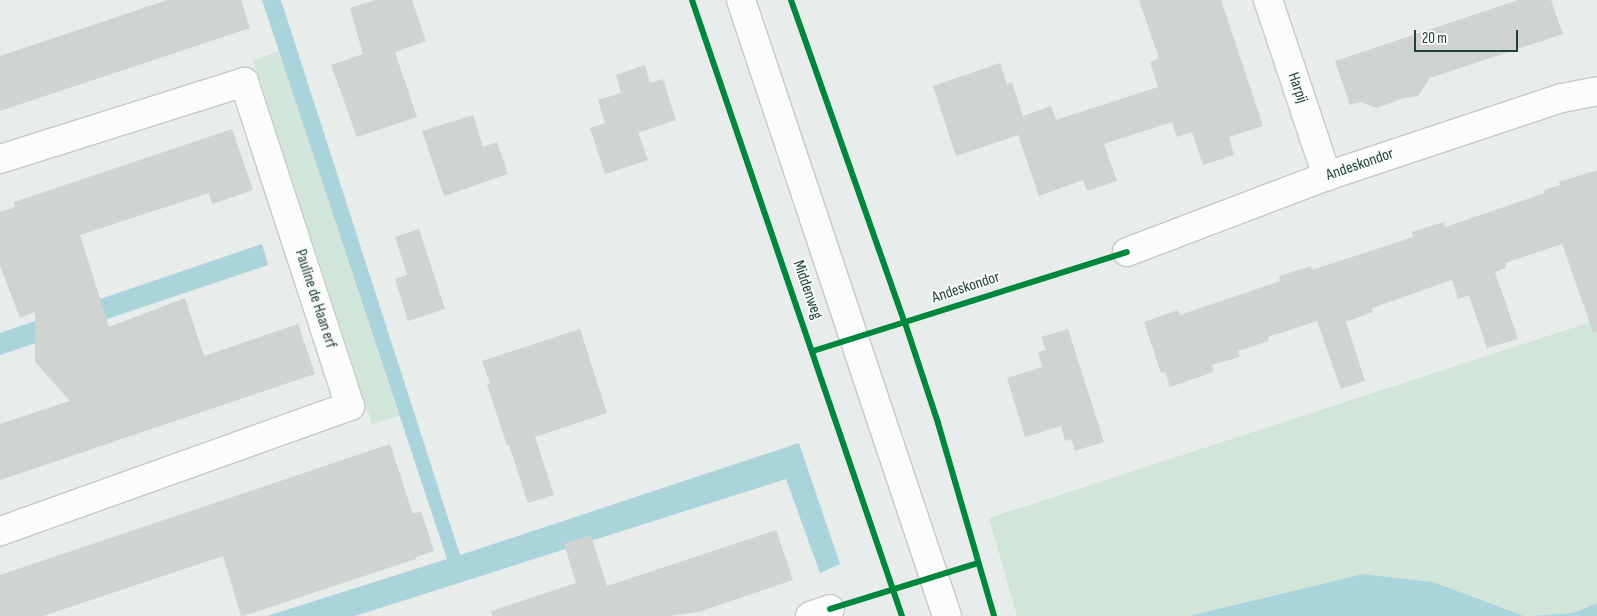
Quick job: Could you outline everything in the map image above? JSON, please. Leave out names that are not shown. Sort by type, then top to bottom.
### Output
[{"type":"street","name":"Middenweg","points":[[741,0],[947,616]]},
{"type":"street","name":"Harpij","points":[[1268,0],[1327,176]]},
{"type":"street","name":"Pauline de Haan erf","points":[[0,160],[244,82],[350,406],[0,531]]},
{"type":"street","name":"Andeskondor","points":[[1127,252],[1327,176],[1562,98],[1597,91]]},
{"type":"green space","points":[[279,51],[399,416],[372,424],[253,60]]},
{"type":"green space","points":[[1597,320],[1597,603],[1573,613],[1524,616],[1433,582],[1363,574],[1189,616],[1017,616],[989,518]]},
{"type":"water","points":[[262,0],[281,0],[460,555],[799,443],[840,564],[820,573],[786,479],[355,616],[267,616],[447,559]]},
{"type":"water","points":[[262,244],[268,265],[0,355],[0,333]]},
{"type":"water","points":[[1363,574],[1433,582],[1524,616],[1189,616]]},
{"type":"water","points":[[1597,603],[1597,616],[1529,616],[1573,613]]},
{"type":"building","points":[[167,0],[241,0],[250,28],[0,111],[0,56]]},
{"type":"building","points":[[375,0],[412,0],[426,41],[395,52],[417,117],[357,137],[331,65],[363,54],[350,8]]},
{"type":"building","points":[[1139,0],[1221,0],[1263,126],[1229,137],[1234,155],[1203,165],[1192,132],[1177,137],[1172,122],[1104,144],[1117,181],[1087,191],[1083,180],[1039,196],[1018,135],[956,156],[933,86],[1000,63],[1007,84],[1012,82],[1023,116],[1051,106],[1056,120],[1158,87],[1150,62],[1159,58]]},
{"type":"building","points":[[1518,0],[1551,0],[1563,34],[1430,78],[1418,96],[1404,98],[1377,108],[1360,102],[1350,105],[1335,61]]},
{"type":"building","points":[[645,65],[650,83],[663,79],[676,120],[638,133],[648,160],[605,174],[590,128],[605,123],[598,100],[621,93],[616,75]]},
{"type":"building","points":[[473,115],[483,147],[497,142],[508,174],[444,196],[422,131]]},
{"type":"building","points":[[232,129],[253,190],[212,204],[209,193],[80,235],[109,327],[185,298],[204,356],[298,324],[315,374],[0,480],[0,424],[70,401],[35,362],[35,312],[20,318],[0,266],[0,212],[15,207],[14,202]]},
{"type":"building","points":[[1597,170],[1597,332],[1593,332],[1562,244],[1505,263],[1506,268],[1495,272],[1518,339],[1487,348],[1469,295],[1458,299],[1452,280],[1372,308],[1373,312],[1346,322],[1365,381],[1341,389],[1317,321],[1268,337],[1269,341],[1238,351],[1240,357],[1212,365],[1214,372],[1170,387],[1165,372],[1161,373],[1144,322],[1178,310],[1180,315],[1280,281],[1279,276],[1311,266],[1312,270],[1413,237],[1412,232],[1444,222],[1445,227],[1545,193],[1544,190],[1560,185],[1559,182]]},
{"type":"building","points":[[419,229],[445,309],[408,321],[395,279],[407,275],[395,237]]},
{"type":"building","points":[[580,329],[607,413],[535,437],[554,495],[528,503],[509,445],[507,446],[487,384],[490,383],[482,361]]},
{"type":"building","points":[[1068,329],[1104,442],[1075,451],[1071,439],[1065,441],[1061,426],[1025,437],[1007,378],[1042,367],[1038,352],[1046,350],[1041,337]]},
{"type":"building","points":[[390,444],[413,514],[421,511],[434,551],[416,557],[416,559],[243,616],[241,616],[223,556],[43,616],[0,616],[0,575]]},
{"type":"building","points":[[776,530],[793,580],[699,612],[669,616],[492,616],[491,611],[576,583],[564,544],[591,535],[607,586]]},
{"type":"cycle path","points":[[692,0],[902,616]]},
{"type":"cycle path","points":[[791,0],[905,323],[938,423],[994,616]]},
{"type":"cycle path","points":[[813,351],[1127,252]]},
{"type":"cycle path","points":[[830,609],[978,563]]}]
